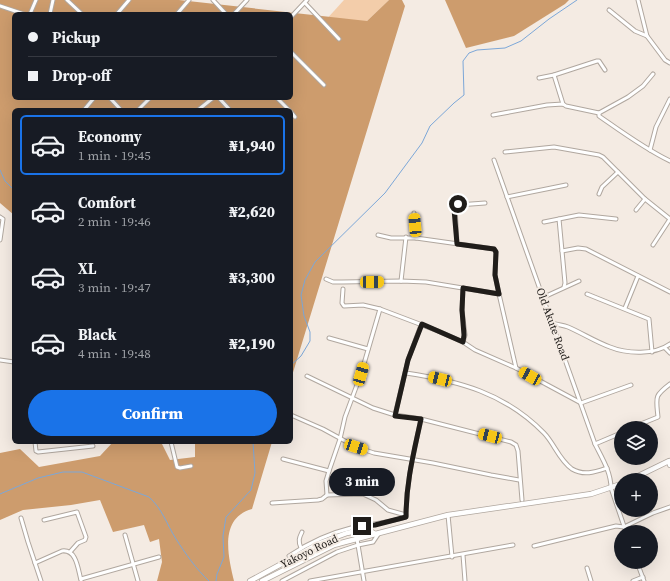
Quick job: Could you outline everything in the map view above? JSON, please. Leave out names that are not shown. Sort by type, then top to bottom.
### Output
[{"type":"main road","points":[[644,473],[657,466],[670,462]]},
{"type":"main road","points":[[262,581],[334,545],[448,515],[591,494],[614,487]]},
{"type":"main road","name":"Yakoyo Road","points":[[250,581],[320,543],[347,533],[368,529],[377,534]]},
{"type":"street","points":[[30,12],[36,0]]},
{"type":"street","points":[[50,12],[53,0]]},
{"type":"street","points":[[67,0],[80,12]]},
{"type":"street","points":[[119,12],[130,0]]},
{"type":"street","points":[[179,12],[189,0]]},
{"type":"street","points":[[213,0],[224,12]]},
{"type":"street","points":[[236,12],[247,0]]},
{"type":"street","points":[[638,0],[647,36],[670,63]]},
{"type":"street","points":[[293,15],[306,1],[339,39]]},
{"type":"street","points":[[0,6],[18,12]]},
{"type":"street","points":[[609,10],[635,30],[647,36]]},
{"type":"street","points":[[293,54],[324,85]]},
{"type":"street","points":[[539,78],[554,75],[597,61],[599,61],[605,70]]},
{"type":"street","points":[[493,115],[547,105],[563,104],[572,108],[599,113],[644,86],[653,74]]},
{"type":"street","points":[[554,75],[563,104]]},
{"type":"street","points":[[650,150],[656,127],[670,99]]},
{"type":"street","points":[[86,108],[92,100]]},
{"type":"street","points":[[112,100],[119,108]]},
{"type":"street","points":[[140,108],[148,100]]},
{"type":"street","points":[[200,108],[210,100]]},
{"type":"street","points":[[221,100],[228,108]]},
{"type":"street","points":[[279,100],[287,108]]},
{"type":"street","points":[[599,113],[599,116],[650,150],[670,161]]},
{"type":"street","points":[[505,152],[554,147],[603,157],[645,199],[670,219],[653,245]]},
{"type":"street","name":"Old Akute Road","points":[[494,160],[596,444],[607,468],[611,488],[624,525]]},
{"type":"street","points":[[599,194],[602,187],[618,172]]},
{"type":"street","points":[[507,198],[566,185]]},
{"type":"street","points":[[636,210],[645,199]]},
{"type":"street","points":[[457,244],[455,207],[458,204],[485,203]]},
{"type":"street","points":[[414,213],[416,238]]},
{"type":"street","points":[[544,222],[579,215],[616,219]]},
{"type":"street","points":[[0,217],[3,219],[0,240]]},
{"type":"street","points":[[559,219],[565,283],[564,287]]},
{"type":"street","points":[[378,234],[391,238],[416,238],[494,249],[496,252],[495,275],[516,368]]},
{"type":"street","points":[[401,281],[406,238]]},
{"type":"street","points":[[562,251],[578,248],[586,249],[670,292]]},
{"type":"street","points":[[625,308],[638,276]]},
{"type":"street","points":[[326,279],[333,282],[426,282],[499,294]]},
{"type":"street","points":[[544,297],[579,281]]},
{"type":"street","points":[[463,288],[463,342]]},
{"type":"street","points":[[343,289],[342,303],[344,306],[363,305],[380,309],[422,324],[516,368],[581,403],[631,385]]},
{"type":"street","points":[[587,294],[625,308],[649,319],[652,352]]},
{"type":"street","points":[[327,495],[326,481],[380,309]]},
{"type":"street","points":[[553,323],[565,326],[609,347],[619,350],[652,352],[665,348],[670,344]]},
{"type":"street","points":[[395,416],[408,360],[422,324]]},
{"type":"street","points":[[329,338],[368,349]]},
{"type":"street","points":[[665,348],[670,353]]},
{"type":"street","points":[[0,360],[12,362]]},
{"type":"street","points":[[406,373],[429,376],[468,385],[506,402],[544,433],[562,459],[573,469],[584,474],[607,468]]},
{"type":"street","points":[[307,376],[352,398],[395,416],[421,419],[511,442],[516,445],[518,451],[519,480],[522,500]]},
{"type":"street","points":[[648,421],[658,417],[656,400],[659,393],[670,384]]},
{"type":"street","points":[[293,416],[323,429],[356,447],[374,453],[519,480]]},
{"type":"street","points":[[406,515],[406,494],[411,460],[421,419]]},
{"type":"street","points":[[596,444],[614,436]]},
{"type":"street","points":[[35,444],[36,451],[38,452],[94,446]]},
{"type":"street","points":[[171,444],[177,467],[180,468],[191,466]]},
{"type":"street","points":[[283,459],[329,471]]},
{"type":"street","points":[[272,503],[318,500],[327,495],[363,494],[376,500],[388,510],[406,515]]},
{"type":"street","points":[[626,525],[670,507]]},
{"type":"street","points":[[44,520],[77,512],[86,537],[85,540],[78,543],[70,552]]},
{"type":"street","points":[[289,556],[301,548],[342,531],[406,517],[406,515]]},
{"type":"street","points":[[448,515],[452,557]]},
{"type":"street","points":[[21,518],[41,581]]},
{"type":"street","points":[[534,546],[614,526]]},
{"type":"street","points":[[301,548],[299,538],[302,532]]},
{"type":"street","points":[[282,581],[337,552],[373,542],[377,534]]},
{"type":"street","points":[[124,535],[138,581]]},
{"type":"street","points":[[357,539],[364,581]]},
{"type":"street","points":[[310,581],[513,545]]},
{"type":"street","points":[[35,563],[66,550],[75,558],[81,580],[159,557]]},
{"type":"street","points":[[463,555],[465,581]]},
{"type":"street","points":[[587,568],[591,581]]},
{"type":"street","points":[[640,569],[644,581]]},
{"type":"street","points":[[633,581],[643,577]]},
{"type":"shaded area","points":[[0,0],[179,0],[286,12],[12,12],[12,100],[293,100],[293,13],[367,21],[389,0],[402,0],[405,6],[293,372],[293,108],[12,108],[12,213],[0,203]]},
{"type":"shaded area","points":[[344,0],[389,0],[367,21],[324,22]]},
{"type":"shaded area","points":[[445,0],[569,0],[514,36],[466,48]]},
{"type":"shaded area","points":[[111,444],[162,444],[170,460],[195,457],[195,444],[271,444],[252,509],[242,514],[234,521],[230,529],[228,550],[234,581],[157,581],[162,562],[159,539],[150,542],[144,525],[113,532],[100,500],[71,505],[23,510],[0,520],[0,453],[20,449],[39,467],[100,456]]},
{"type":"waterway","points":[[293,363],[301,356],[310,341],[310,332],[304,316],[301,295],[305,280],[315,262],[385,193],[422,143],[430,126],[464,95],[463,61],[469,53],[477,50],[505,48],[521,41],[549,19],[577,0]]},
{"type":"waterway","points":[[0,170],[5,181],[12,188]]},
{"type":"waterway","points":[[216,581],[217,574],[224,557],[223,536],[226,517],[251,490],[255,473],[253,444]]},
{"type":"waterway","points":[[0,494],[38,478],[63,472],[82,472],[149,497],[161,512],[187,555],[209,581]]},
{"type":"route","points":[[362,526],[375,525],[406,517],[406,494],[411,460],[421,419],[395,416],[408,360],[422,324],[463,342],[463,288],[499,294],[495,275],[496,252],[494,249],[457,244],[454,209],[458,204]]}]
